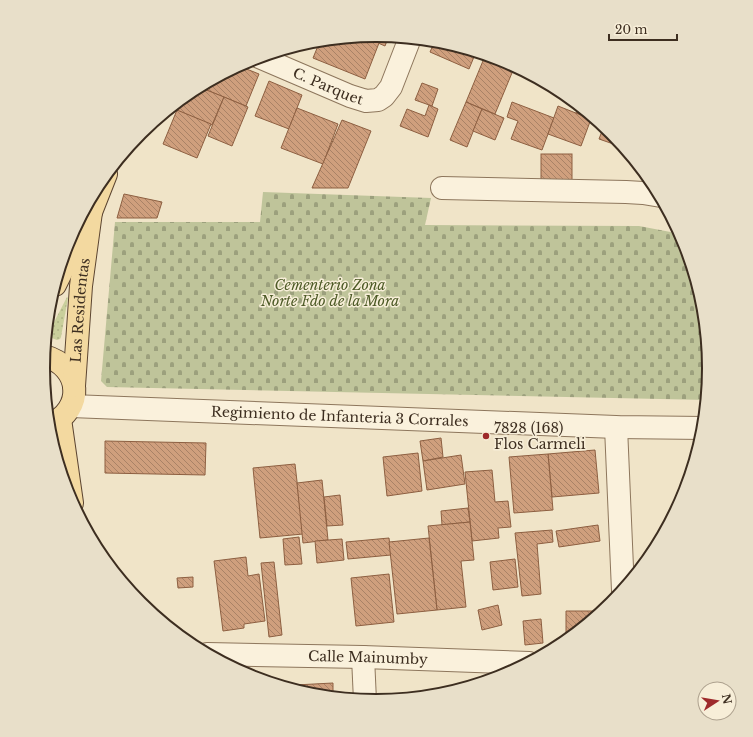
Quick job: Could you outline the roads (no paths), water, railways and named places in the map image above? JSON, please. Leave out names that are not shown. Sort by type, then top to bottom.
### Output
[{"type":"main road","name":"Las Residentas","points":[[74,246],[93,207]]},
{"type":"main road","name":"Las Residentas","points":[[70,480],[63,409],[91,212]]},
{"type":"main road","points":[[51,357],[64,365],[70,374],[63,409]]},
{"type":"street","name":"C. Parquet","points":[[268,61],[350,96],[366,101],[378,100],[384,96],[391,87],[408,44]]},
{"type":"street","points":[[442,188],[649,189]]},
{"type":"street","name":"Regimiento de Infanteria 3 Corrales","points":[[63,409],[616,428],[698,428]]},
{"type":"street","points":[[616,428],[623,583]]},
{"type":"street","name":"Calle Mainumby","points":[[219,654],[363,657],[518,663]]},
{"type":"street","points":[[363,657],[365,694]]},
{"type":"place","name":"7828 (168) Flos Carmeli","points":[[486,436]]},
{"type":"park label","name":"Cementerio Zona Norte Fdo de la Mora","points":[[330,294]]}]
